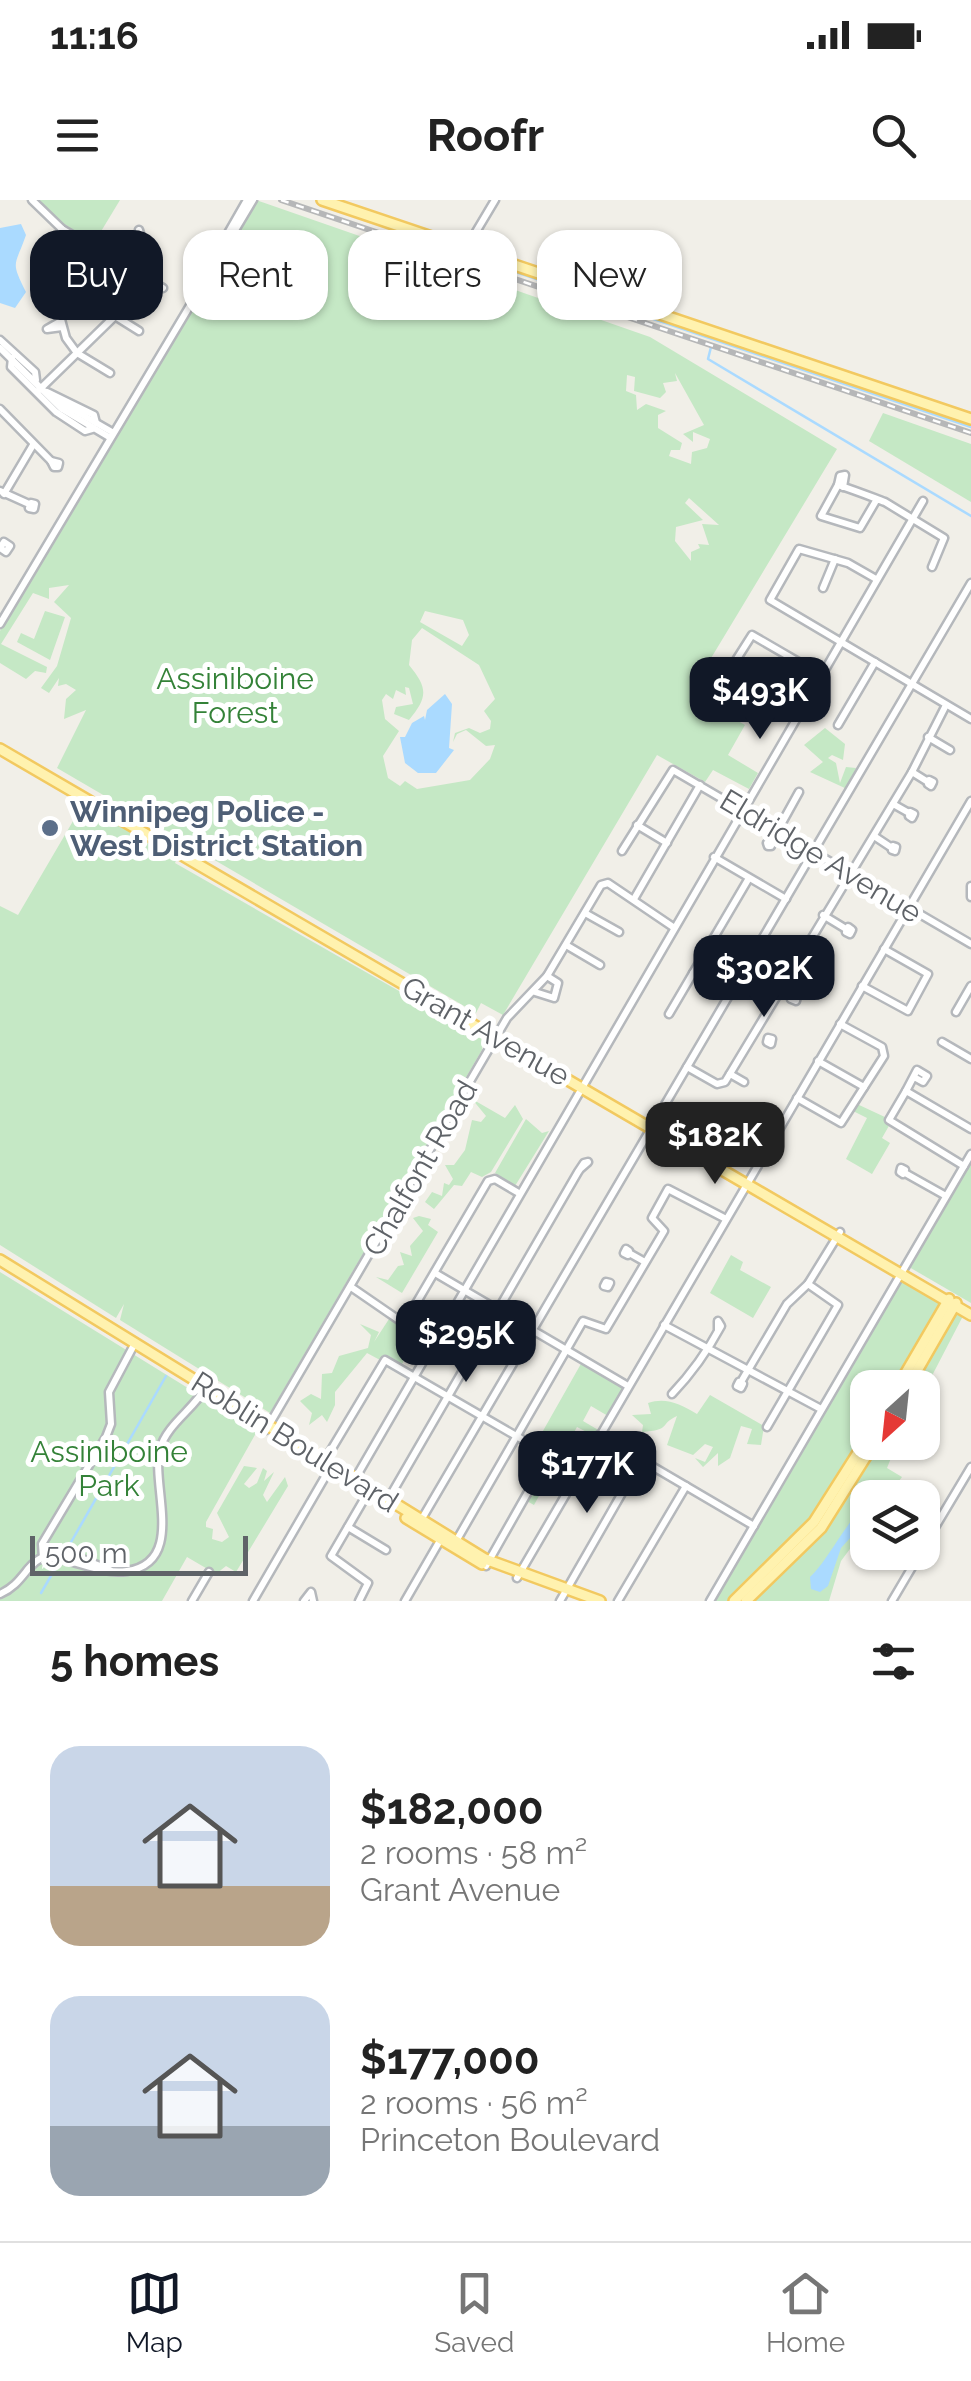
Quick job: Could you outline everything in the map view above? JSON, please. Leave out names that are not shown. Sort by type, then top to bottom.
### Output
[{"type":"main road","points":[[322,200],[415,230]]},
{"type":"main road","points":[[335,200],[366,213]]},
{"type":"main road","points":[[517,265],[971,419]]},
{"type":"main road","name":"Grant Avenue","points":[[0,746],[748,1180],[971,1314]]},
{"type":"main road","name":"Roblin Boulevard","points":[[0,1263],[488,1564],[583,1601]]},
{"type":"main road","name":"Grant Avenue","points":[[902,1272],[952,1301]]},
{"type":"main road","points":[[916,1370],[934,1331],[937,1306],[924,1288]]},
{"type":"main road","points":[[908,1370],[952,1301]]},
{"type":"main road","points":[[934,1331],[953,1317],[971,1314]]},
{"type":"main road","points":[[734,1601],[814,1522],[853,1460]]},
{"type":"main road","points":[[746,1601],[821,1528],[864,1460]]},
{"type":"main road","name":"Roblin Boulevard","points":[[564,1595],[600,1601]]},
{"type":"street","points":[[32,200],[62,229]]},
{"type":"street","points":[[0,624],[250,200]]},
{"type":"street","points":[[478,230],[495,200]]},
{"type":"street","points":[[61,320],[78,353],[110,372]]},
{"type":"street","points":[[41,389],[110,320]]},
{"type":"street","points":[[121,320],[139,330]]},
{"type":"street","points":[[0,340],[35,372],[41,389],[59,415],[85,431],[109,426],[121,418]]},
{"type":"street","points":[[4,354],[10,364],[41,389],[54,392],[94,415],[104,447]]},
{"type":"street","points":[[0,409],[51,460]]},
{"type":"street","points":[[97,427],[111,435]]},
{"type":"street","points":[[29,504],[2,493],[33,445]]},
{"type":"street","points":[[877,499],[860,528],[823,518],[822,509],[840,486],[877,499],[944,538],[932,567]]},
{"type":"street","points":[[353,1482],[465,1291],[517,1192],[923,501]]},
{"type":"street","points":[[876,580],[836,560],[799,549],[770,600],[971,719]]},
{"type":"street","points":[[823,588],[836,560]]},
{"type":"street","points":[[419,1523],[971,584]]},
{"type":"street","points":[[802,706],[766,686],[746,706],[719,687],[752,635],[821,674]]},
{"type":"street","points":[[838,725],[875,662]]},
{"type":"street","points":[[687,1067],[720,1085],[730,1074],[848,872],[912,772],[946,704]]},
{"type":"street","points":[[928,738],[950,750]]},
{"type":"street","name":"Eldridge Avenue","points":[[637,826],[671,770],[971,944]]},
{"type":"street","points":[[912,772],[928,782]]},
{"type":"street","points":[[673,927],[634,899],[700,785]]},
{"type":"street","points":[[772,839],[799,792]]},
{"type":"street","points":[[518,1575],[971,801]]},
{"type":"street","points":[[892,804],[909,814]]},
{"type":"street","points":[[622,851],[637,826],[666,843]]},
{"type":"street","points":[[874,836],[892,848]]},
{"type":"street","points":[[714,857],[786,899]]},
{"type":"street","points":[[669,1014],[749,878]]},
{"type":"street","name":"Chalfont Road","points":[[267,1428],[515,1006],[536,992],[604,883],[634,899]]},
{"type":"street","points":[[971,886],[971,898]]},
{"type":"street","points":[[585,913],[620,932]]},
{"type":"street","points":[[823,916],[846,929]]},
{"type":"street","points":[[566,945],[600,964]]},
{"type":"street","points":[[862,986],[908,1011],[928,980],[928,974],[884,949]]},
{"type":"street","points":[[801,952],[814,960]]},
{"type":"street","points":[[693,973],[730,995]]},
{"type":"street","points":[[536,992],[546,999],[554,998],[558,983],[547,976]]},
{"type":"street","points":[[780,989],[792,996]]},
{"type":"street","points":[[956,1012],[970,992]]},
{"type":"street","points":[[796,1098],[842,1124],[864,1087],[884,1052],[840,1024]]},
{"type":"street","points":[[754,1032],[767,1039]]},
{"type":"street","points":[[942,1042],[971,1058]]},
{"type":"street","points":[[818,1060],[864,1087]]},
{"type":"street","points":[[730,1074],[744,1082]]},
{"type":"street","points":[[914,1077],[890,1122],[964,1166]]},
{"type":"street","points":[[906,1091],[971,1129]]},
{"type":"street","points":[[710,1601],[971,1154]]},
{"type":"street","points":[[386,1502],[580,1169]]},
{"type":"street","points":[[905,1172],[946,1196]]},
{"type":"street","points":[[351,1287],[404,1321],[488,1181],[495,1179],[517,1192]]},
{"type":"street","points":[[454,1544],[585,1320],[606,1328],[664,1229],[652,1216],[670,1188],[726,1219]]},
{"type":"street","points":[[741,1382],[787,1304],[808,1284],[839,1234]]},
{"type":"street","points":[[630,1253],[645,1262]]},
{"type":"street","points":[[434,1273],[628,1386]]},
{"type":"street","points":[[768,1427],[838,1304],[808,1284]]},
{"type":"street","points":[[610,1286],[626,1295]]},
{"type":"street","points":[[664,1325],[821,1410]]},
{"type":"street","points":[[672,1394],[708,1350],[718,1331]]},
{"type":"street","points":[[43,1558],[42,1544],[106,1437],[111,1424],[109,1392],[134,1345]]},
{"type":"street","points":[[253,1601],[382,1362],[389,1361],[549,1454],[488,1564]]},
{"type":"street","points":[[0,1594],[43,1558],[68,1554],[116,1571],[144,1564],[159,1546],[159,1452],[202,1388]]},
{"type":"street","points":[[599,1435],[754,1526]]},
{"type":"street","points":[[564,1595],[641,1460]]},
{"type":"street","points":[[940,1520],[971,1466]]},
{"type":"street","points":[[618,1601],[686,1486]]},
{"type":"street","points":[[360,1601],[368,1583],[330,1558],[369,1491]]},
{"type":"street","points":[[348,1527],[386,1550]]},
{"type":"street","points":[[404,1601],[442,1537]]},
{"type":"street","points":[[892,1601],[911,1570]]},
{"type":"street","points":[[192,1601],[209,1572]]},
{"type":"street","points":[[304,1601],[311,1592],[316,1596],[313,1601]]},
{"type":"green space","points":[[37,200],[120,200],[102,230],[73,230]]},
{"type":"green space","name":"Assiniboine Forest","points":[[256,200],[348,232],[348,320],[517,320],[517,291],[537,298],[537,320],[601,320],[650,337],[837,449],[690,693],[745,725],[728,755],[758,773],[749,789],[713,770],[705,782],[657,755],[503,1015],[481,1003],[476,1013],[57,768],[86,710],[64,719],[66,699],[76,690],[66,684],[58,686],[59,678],[49,693],[41,688],[57,666],[71,618],[54,602],[69,585],[49,588],[49,599],[33,593],[1,644],[47,667],[46,673],[35,671],[26,679],[0,663],[0,631],[184,320],[328,320],[328,230],[238,230]],"holes":[[[675,373],[704,425],[683,434],[693,442],[693,432],[710,439],[707,448],[692,452],[691,464],[669,456],[671,450],[680,450],[682,443],[658,428],[658,415],[666,411],[646,404],[637,410],[636,395],[626,391],[627,375],[635,377],[634,391],[660,398],[666,392],[663,383],[677,381]],[[689,498],[719,525],[702,524],[709,545],[698,544],[700,548],[691,552],[691,561],[675,541],[676,527],[703,520],[685,503]],[[425,611],[463,620],[469,635],[462,646],[420,622]],[[422,628],[479,665],[495,699],[484,711],[491,721],[490,729],[480,733],[469,728],[455,733],[453,742],[457,734],[466,730],[486,746],[495,745],[490,759],[470,780],[417,789],[405,781],[400,786],[388,778],[383,756],[399,731],[385,719],[382,700],[386,694],[393,699],[396,690],[406,695],[405,687],[409,688],[413,704],[396,707],[394,714],[409,720],[420,705],[422,686],[409,665],[412,640]]]},
{"type":"green space","points":[[883,413],[971,444],[971,502],[869,441]]},
{"type":"green space","points":[[45,611],[65,617],[50,660],[17,642],[21,633],[34,639]]},
{"type":"green space","points":[[825,728],[845,744],[843,760],[832,755],[828,758],[836,763],[840,783],[846,767],[856,768],[847,789],[810,772],[823,762],[804,745]]},
{"type":"green space","points":[[83,804],[177,858],[175,863],[483,1039],[482,1050],[270,1413],[120,1320],[124,1304],[116,1318],[0,1245],[0,906],[18,915]]},
{"type":"green space","points":[[472,1099],[505,1118],[515,1105],[523,1119],[491,1172],[482,1177],[471,1172],[462,1186],[454,1185],[434,1209],[425,1202],[432,1192],[442,1196],[444,1183],[449,1185],[453,1179],[445,1165],[454,1165],[465,1150],[472,1120],[481,1122],[486,1116]]},
{"type":"green space","points":[[857,1104],[887,1118],[890,1124],[882,1138],[890,1143],[872,1174],[846,1159],[867,1118],[853,1111]]},
{"type":"green space","points":[[526,1119],[542,1133],[549,1131],[515,1186],[495,1173]]},
{"type":"green space","points":[[971,1158],[971,1303],[909,1267]]},
{"type":"green space","points":[[413,1218],[431,1219],[428,1225],[438,1232],[402,1293],[376,1277],[388,1280],[398,1266],[404,1265],[400,1252],[412,1256],[410,1246],[423,1231]]},
{"type":"green space","points":[[731,1255],[743,1262],[740,1270],[771,1287],[753,1318],[710,1293]]},
{"type":"green space","name":"Assiniboine Park","points":[[0,1272],[230,1414],[234,1410],[260,1426],[206,1522],[206,1527],[213,1529],[212,1539],[222,1542],[229,1537],[217,1513],[244,1466],[257,1468],[244,1484],[249,1488],[257,1483],[263,1468],[267,1471],[264,1481],[274,1472],[263,1495],[267,1502],[285,1477],[288,1486],[236,1572],[226,1566],[216,1574],[187,1557],[162,1601],[0,1601]]},
{"type":"green space","points":[[900,1279],[963,1316],[935,1370],[850,1370],[850,1460],[890,1460],[887,1468],[902,1477],[850,1480],[850,1549],[841,1561],[829,1601],[714,1601]]},
{"type":"green space","points":[[391,1316],[417,1335],[401,1366],[383,1355],[380,1360],[367,1353],[335,1392],[335,1405],[327,1422],[322,1415],[309,1425],[312,1413],[300,1401],[311,1394],[321,1399],[322,1374],[332,1373],[339,1356],[368,1348],[371,1335],[360,1324],[379,1332],[374,1342]]},
{"type":"green space","points":[[582,1362],[624,1389],[608,1416],[591,1406],[583,1421],[600,1431],[596,1437],[577,1427],[534,1505],[525,1500],[550,1454],[535,1445]]},
{"type":"green space","points":[[710,1395],[764,1426],[761,1445],[747,1444],[752,1429],[741,1426],[730,1458],[718,1466],[718,1453],[703,1467],[695,1458],[705,1462],[713,1447],[705,1444],[693,1455],[667,1445],[677,1416],[662,1428],[642,1432],[643,1425],[632,1415],[651,1414],[648,1403],[661,1401],[697,1414]]},
{"type":"water","points":[[21,224],[26,235],[16,268],[26,292],[15,308],[0,303],[0,228]]},
{"type":"water","points":[[445,694],[452,704],[449,748],[454,750],[436,773],[418,773],[405,763],[400,737],[405,737],[412,723],[424,716],[425,720],[427,710]]},
{"type":"water","points":[[850,1523],[850,1538],[841,1548],[828,1586],[820,1592],[811,1589],[810,1577]]},
{"type":"waterway","points":[[517,273],[971,427]]},
{"type":"waterway","points":[[711,347],[708,359],[971,516]]},
{"type":"waterway","points":[[70,1544],[166,1376]]},
{"type":"waterway","points":[[41,1593],[59,1562]]},
{"type":"railway","points":[[281,200],[971,433]]},
{"type":"place","name":"Winnipeg Police - West District Station","points":[[50,828]]}]
